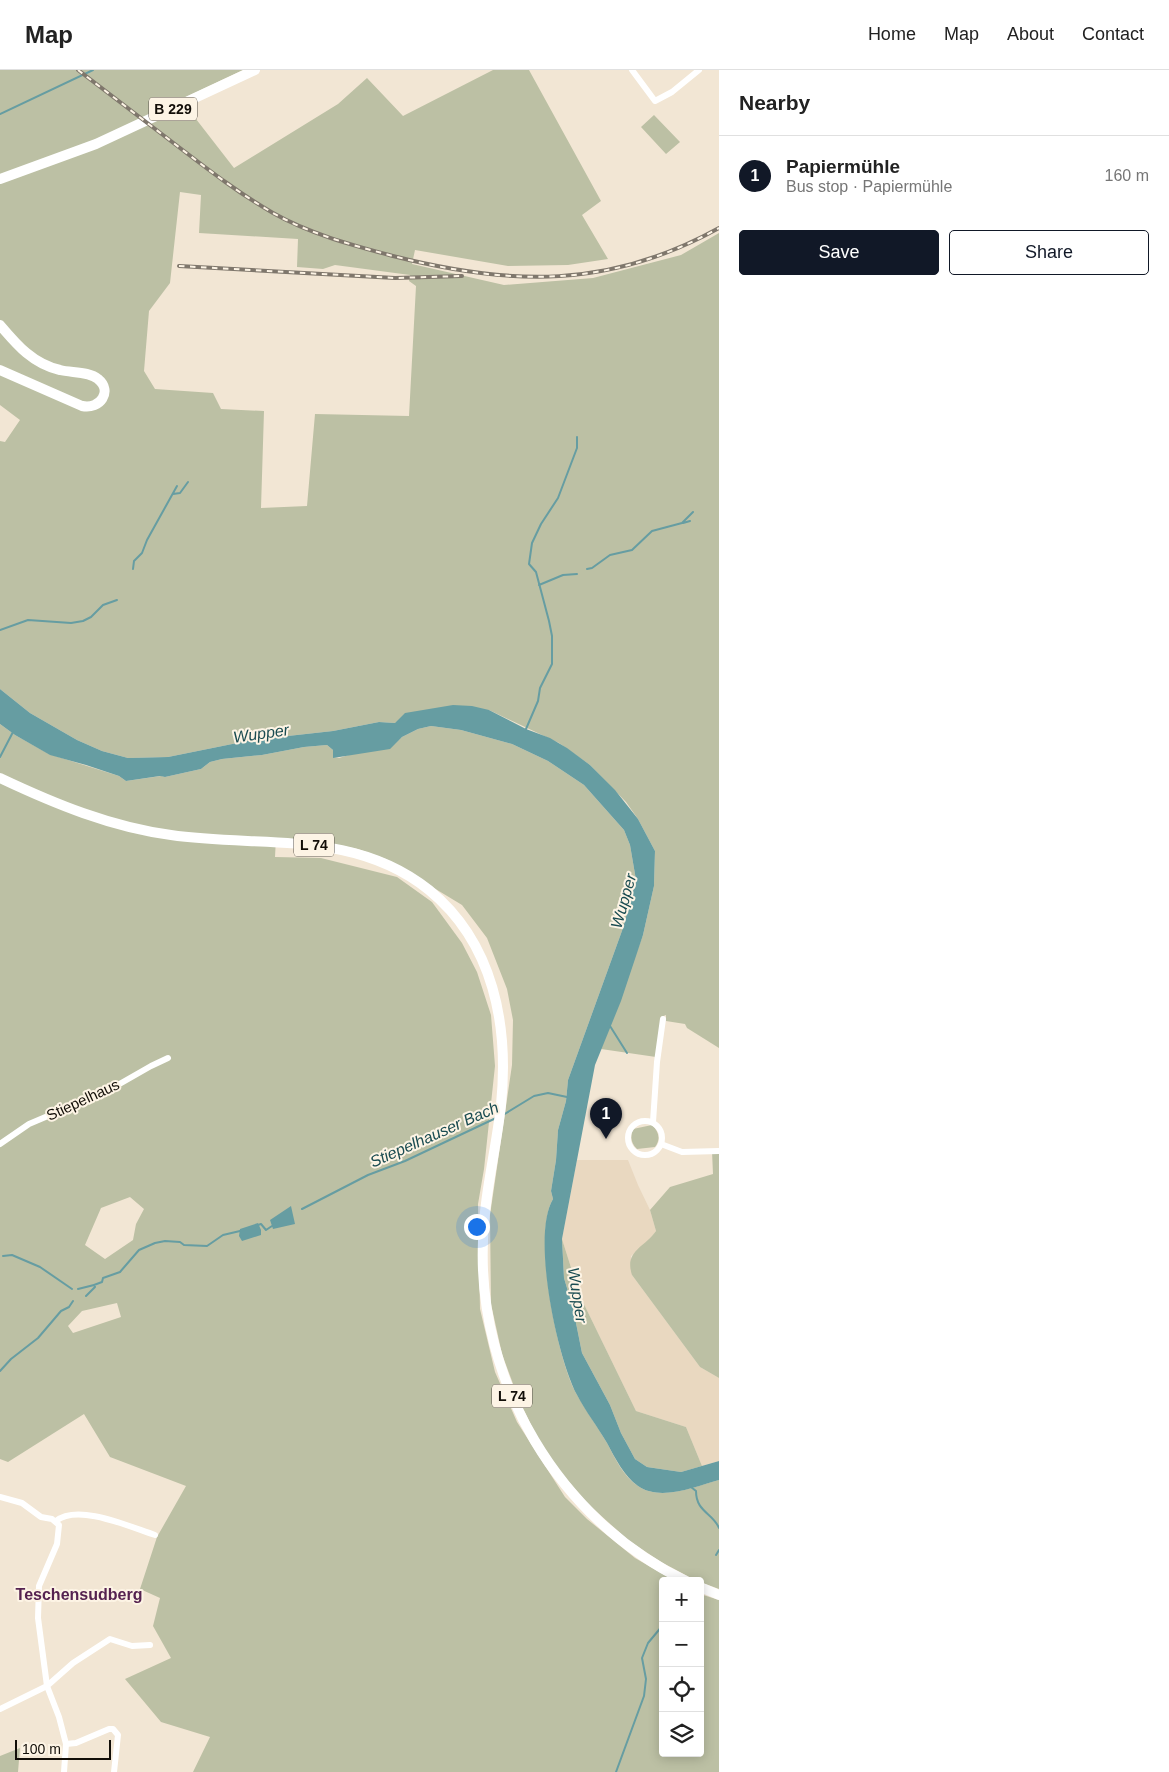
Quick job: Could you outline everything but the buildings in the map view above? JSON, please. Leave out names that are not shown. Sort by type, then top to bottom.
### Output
[{"type":"main road","name":"B 229","points":[[0,179],[104,141],[256,70]]},
{"type":"main road","points":[[0,325],[22,351],[36,361],[55,369],[96,377],[102,384],[104,395],[96,406],[82,406],[0,370]]},
{"type":"main road","name":"L 74","points":[[0,778],[58,804],[130,828],[203,839],[322,846],[362,855],[396,869],[417,882],[438,898],[460,922],[484,964],[496,998],[502,1032],[501,1108],[482,1242],[484,1285],[495,1346],[508,1386],[519,1411],[544,1456],[586,1509],[632,1549],[679,1577]]},
{"type":"main road","points":[[704,1589],[719,1595]]},
{"type":"street","points":[[632,70],[655,101],[672,92],[699,70]]},
{"type":"street","points":[[653,1122],[657,1062],[663,1018]]},
{"type":"street","name":"Stiepelhaus","points":[[0,1144],[29,1124],[109,1090],[168,1058]]},
{"type":"street","points":[[642,1121],[653,1122],[661,1131],[661,1144],[654,1152],[648,1154],[638,1153],[630,1145],[628,1134],[633,1125],[642,1121]]},
{"type":"street","points":[[661,1144],[682,1152],[716,1151]]},
{"type":"street","points":[[0,1497],[22,1503],[41,1517],[56,1521],[59,1525],[57,1544],[39,1586],[38,1618],[47,1686],[59,1717],[66,1744],[64,1772]]},
{"type":"street","points":[[56,1521],[62,1516],[89,1515],[155,1535]]},
{"type":"street","points":[[0,1709],[47,1686],[73,1663],[110,1639],[132,1646],[150,1645]]},
{"type":"street","points":[[66,1744],[76,1743],[113,1729],[118,1735],[114,1772]]},
{"type":"shaded area","points":[[577,1160],[628,1160],[650,1210],[656,1231],[631,1256],[632,1275],[700,1367],[719,1378],[719,1461],[702,1466],[686,1427],[636,1411],[580,1296],[562,1239]]},
{"type":"green space","points":[[0,70],[243,70],[186,97],[189,110],[234,168],[338,104],[367,78],[403,116],[493,70],[529,70],[601,201],[582,215],[608,259],[568,265],[508,266],[415,250],[412,264],[504,285],[593,278],[681,255],[719,233],[719,1048],[687,1028],[685,1024],[666,1021],[666,1015],[661,1017],[656,1057],[601,1049],[643,935],[654,886],[655,851],[638,819],[626,802],[590,765],[559,743],[489,710],[395,723],[379,722],[333,731],[252,740],[168,757],[128,758],[102,751],[77,740],[30,713],[0,689],[0,441],[5,442],[20,420],[0,405]],"holes":[[[180,192],[201,195],[199,233],[298,239],[297,267],[323,269],[335,265],[410,275],[409,281],[416,286],[409,416],[315,414],[307,506],[261,508],[264,411],[221,409],[213,393],[155,389],[144,371],[149,311],[170,283]]]},
{"type":"green space","points":[[654,115],[680,142],[666,154],[641,127]]},
{"type":"green space","points":[[0,724],[15,735],[49,754],[119,776],[126,781],[165,777],[201,769],[210,762],[222,759],[262,755],[304,747],[327,745],[333,750],[333,757],[339,758],[390,748],[402,737],[418,729],[431,726],[461,730],[512,744],[548,761],[584,785],[624,830],[630,845],[636,880],[623,928],[568,1080],[566,1101],[558,1130],[551,1191],[553,1199],[547,1216],[545,1239],[546,1267],[555,1327],[569,1378],[580,1401],[620,1466],[633,1482],[647,1491],[667,1493],[719,1480],[719,1589],[704,1583],[704,1577],[689,1577],[661,1562],[628,1540],[588,1504],[558,1469],[537,1437],[519,1400],[502,1354],[491,1304],[490,1215],[512,1065],[513,1020],[507,989],[487,938],[462,905],[386,859],[358,849],[333,844],[276,838],[275,857],[321,858],[397,877],[432,902],[462,943],[477,972],[491,1015],[495,1066],[484,1169],[478,1204],[480,1309],[495,1372],[517,1422],[565,1497],[587,1519],[635,1558],[668,1577],[659,1577],[659,1757],[704,1757],[704,1595],[719,1600],[719,1772],[193,1772],[210,1737],[161,1722],[125,1679],[171,1658],[153,1626],[160,1598],[140,1589],[157,1537],[186,1486],[110,1457],[84,1414],[8,1462],[0,1459]],"holes":[[[130,1197],[144,1209],[136,1224],[133,1240],[105,1259],[85,1245],[101,1208]],[[117,1303],[121,1317],[73,1333],[68,1326],[82,1311]]]},
{"type":"green space","points":[[652,1125],[658,1136],[657,1144],[655,1147],[637,1149],[632,1140],[633,1129]]},
{"type":"green space","points":[[712,1151],[719,1151],[719,1378],[700,1367],[632,1275],[630,1267],[636,1250],[656,1231],[650,1210],[670,1187],[713,1174]]},
{"type":"green space","points":[[562,1239],[580,1296],[636,1411],[686,1427],[702,1466],[681,1472],[647,1467],[635,1459],[621,1433],[610,1405],[582,1353],[573,1308],[564,1278]]},
{"type":"green space","points":[[20,1748],[18,1772],[0,1772],[0,1756]]},
{"type":"water","points":[[0,689],[30,713],[77,740],[102,751],[128,758],[168,757],[252,740],[333,731],[379,722],[395,723],[405,713],[453,705],[472,706],[489,710],[526,729],[550,738],[590,765],[615,790],[638,819],[655,851],[654,886],[643,935],[621,1001],[595,1065],[562,1239],[564,1278],[573,1308],[582,1353],[610,1405],[621,1433],[635,1459],[647,1467],[681,1472],[719,1461],[719,1480],[689,1489],[657,1493],[647,1491],[628,1477],[584,1407],[569,1377],[549,1297],[545,1240],[547,1216],[553,1199],[551,1191],[558,1130],[566,1101],[568,1080],[623,928],[636,880],[630,845],[624,830],[584,785],[548,761],[512,744],[461,730],[431,726],[418,729],[402,737],[390,749],[333,758],[333,750],[327,745],[304,747],[262,755],[222,759],[210,762],[201,769],[165,777],[160,776],[126,781],[119,776],[50,755],[15,735],[0,724]]},
{"type":"water","points":[[291,1206],[295,1224],[273,1229],[270,1220]]},
{"type":"water","points":[[258,1223],[261,1235],[242,1241],[239,1236],[240,1229]]},
{"type":"waterway","points":[[0,114],[93,70]]},
{"type":"waterway","points":[[526,729],[538,701],[540,688],[552,664],[552,636],[549,621],[536,572],[529,564],[532,543],[541,524],[558,498],[577,448],[577,437]]},
{"type":"waterway","points":[[173,494],[180,493],[188,482]]},
{"type":"waterway","points":[[133,569],[134,561],[142,553],[147,540],[177,486]]},
{"type":"waterway","points":[[587,569],[592,568],[610,555],[632,550],[652,531],[682,523],[693,512]]},
{"type":"waterway","points":[[683,523],[690,521]]},
{"type":"waterway","points":[[539,585],[563,575],[577,574]]},
{"type":"waterway","points":[[0,630],[28,620],[71,623],[83,621],[91,617],[103,605],[117,600]]},
{"type":"waterway","points":[[0,757],[13,732]]},
{"type":"waterway","points":[[610,1026],[627,1053]]},
{"type":"waterway","name":"Stiepelhauser Bach","points":[[503,1115],[534,1096],[548,1093],[567,1097]]},
{"type":"waterway","name":"Stiepelhauser Bach","points":[[302,1209],[368,1175],[405,1161],[496,1118]]},
{"type":"waterway","name":"Stiepelhauser Bach","points":[[258,1225],[261,1224],[266,1230],[272,1226]]},
{"type":"waterway","name":"Stiepelhauser Bach","points":[[86,1296],[95,1287],[94,1285],[102,1282],[103,1278],[120,1272],[139,1250],[155,1243],[165,1241],[180,1242],[184,1245],[207,1246],[223,1235],[240,1231]]},
{"type":"waterway","points":[[3,1256],[12,1255],[40,1267],[72,1289]]},
{"type":"waterway","points":[[78,1289],[94,1285]]},
{"type":"waterway","name":"Stiepelhauser Bach","points":[[0,1371],[11,1359],[38,1338],[61,1311],[69,1307],[73,1301]]},
{"type":"waterway","points":[[691,1487],[696,1491],[699,1504],[719,1528]]},
{"type":"waterway","points":[[716,1555],[719,1550]]},
{"type":"waterway","points":[[616,1772],[644,1696],[646,1679],[642,1658],[648,1643],[659,1630]]},
{"type":"railway","points":[[78,70],[214,174],[273,213],[316,233],[393,256],[478,273],[559,276],[599,272],[638,262],[678,248],[719,228]]},
{"type":"railway","points":[[179,266],[395,278],[462,276]]},
{"type":"place","name":"Papiermühle","points":[[606,1139]]},
{"type":"district","name":"Teschensudberg","points":[[79,1594]]},
{"type":"water label","name":"Wupper","points":[[261,733]]},
{"type":"water label","name":"Wupper","points":[[623,901]]},
{"type":"water label","name":"Wupper","points":[[578,1295]]}]
